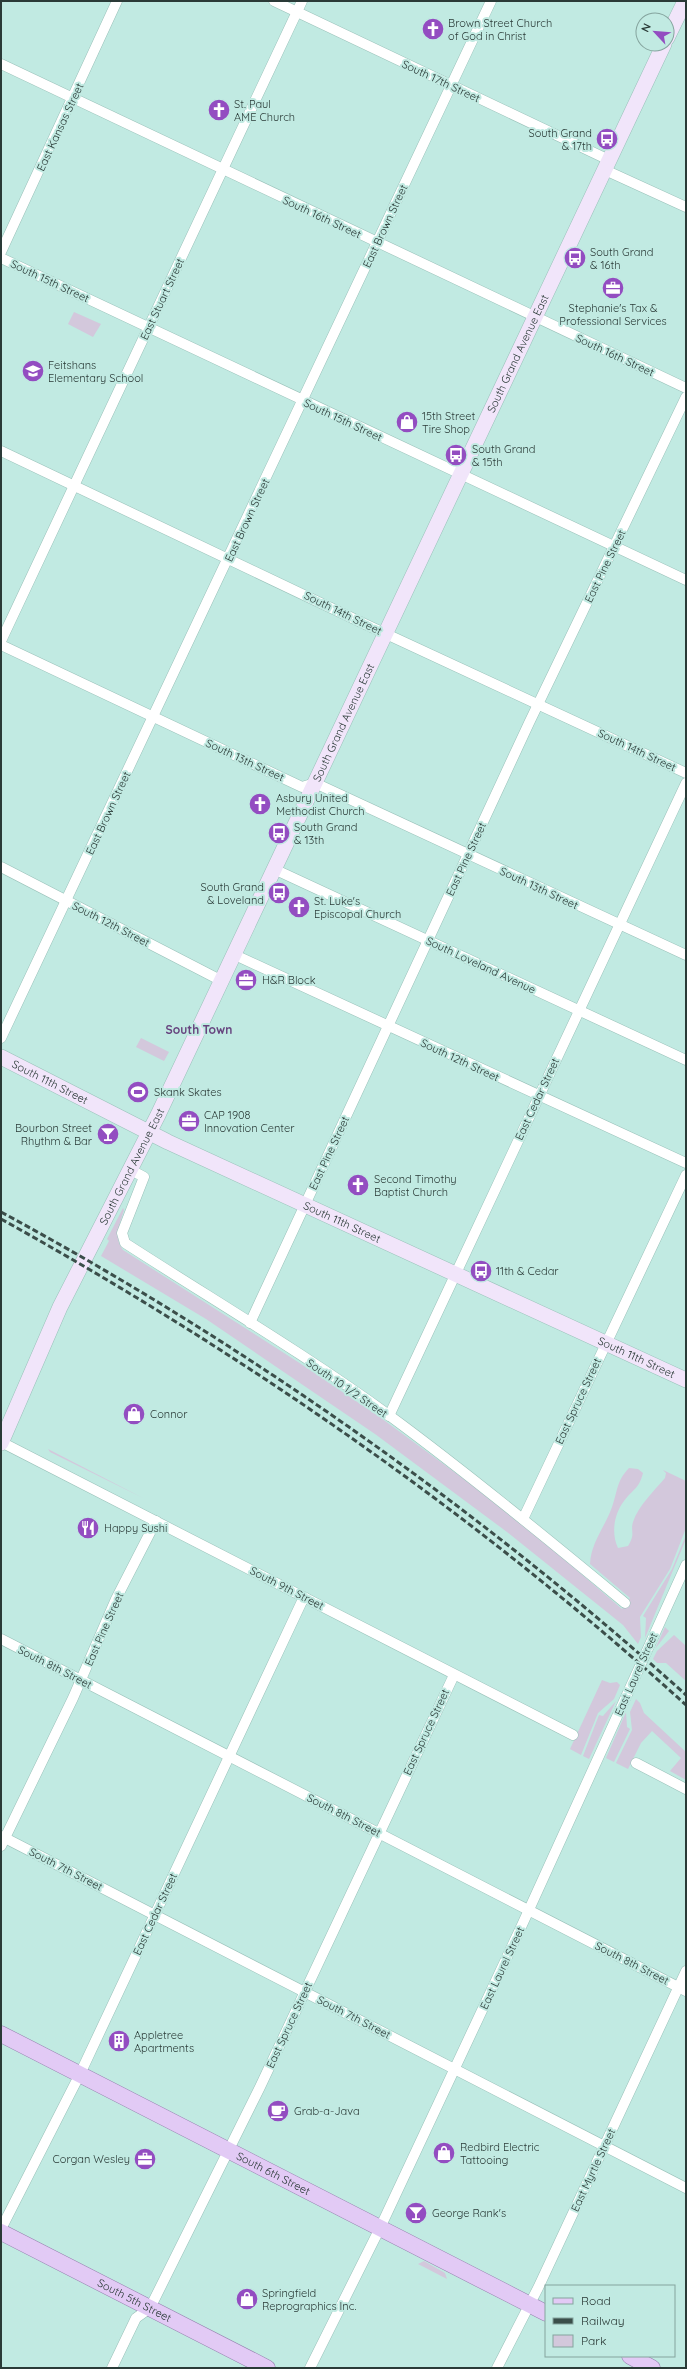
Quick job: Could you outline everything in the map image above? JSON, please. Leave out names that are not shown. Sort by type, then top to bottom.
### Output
[{"type":"main road","points":[[675,20],[682,4]]},
{"type":"main road","name":"South Grand Avenue East","points":[[1,1442],[60,1307],[150,1133],[276,870],[315,784],[660,52]]},
{"type":"main road","name":"South 11th Street","points":[[1,1057],[150,1133],[686,1380]]},
{"type":"main road","name":"South 6th Street","points":[[1,2034],[545,2312]]},
{"type":"main road","name":"South 5th Street","points":[[1,2232],[267,2368]]},
{"type":"main road","points":[[632,2357],[652,2368]]},
{"type":"street","name":"East Kansas Street","points":[[1,252],[118,1]]},
{"type":"street","name":"South 17th Street","points":[[274,1],[451,86],[686,207]]},
{"type":"street","name":"East Stuart Street","points":[[1,641],[302,1]]},
{"type":"street","name":"East Brown Street","points":[[1,1038],[491,1]]},
{"type":"street","name":"South 16th Street","points":[[1,64],[534,318],[686,388]]},
{"type":"street","name":"South 15th Street","points":[[1,258],[460,476],[686,580]]},
{"type":"street","name":"East Pine Street","points":[[250,1323],[539,704],[686,397]]},
{"type":"street","name":"South 14th Street","points":[[1,451],[386,634],[686,773]]},
{"type":"street","name":"South 13th Street","points":[[1,645],[302,787],[315,784],[686,955]]},
{"type":"street","name":"East Cedar Street","points":[[389,1416],[686,783]]},
{"type":"street","name":"South 12th Street","points":[[1,867],[222,981]]},
{"type":"street","name":"South Loveland Avenue","points":[[276,870],[686,1060]]},
{"type":"street","name":"South 12th Street","points":[[235,955],[686,1163]]},
{"type":"street","name":"South 10 1/2 Street","points":[[131,1170],[144,1177],[122,1233],[125,1243],[250,1323],[389,1416],[523,1519],[625,1603]]},
{"type":"street","name":"East Spruce Street","points":[[523,1519],[686,1175]]},
{"type":"street","name":"South 9th Street","points":[[1,1442],[573,1735]]},
{"type":"street","name":"East Pine Street","points":[[2,1840],[81,1680],[116,1599],[156,1521]]},
{"type":"street","name":"East Laurel Street","points":[[310,2368],[380,2228],[529,1910],[686,1565]]},
{"type":"street","name":"East Cedar Street","points":[[1,2229],[80,2074],[228,1756],[304,1597]]},
{"type":"street","name":"South 8th Street","points":[[1,1639],[682,1989]]},
{"type":"street","name":"East Spruce Street","points":[[112,2368],[136,2318],[150,2308],[230,2151],[454,1675]]},
{"type":"street","points":[[636,1764],[686,1789]]},
{"type":"street","name":"South 7th Street","points":[[2,1840],[155,1914],[686,2188]]},
{"type":"street","name":"East Myrtle Street","points":[[498,2368],[682,1989],[686,1971]]},
{"type":"green space","points":[[74,312],[101,324],[93,337],[68,324]]},
{"type":"green space","points":[[141,1038],[169,1052],[164,1061],[136,1047]]},
{"type":"green space","points":[[123,1208],[124,1210],[118,1230],[118,1240],[123,1250],[298,1362],[381,1418],[514,1516],[622,1609],[630,1598],[590,1564],[593,1549],[612,1507],[619,1482],[629,1468],[638,1469],[643,1473],[640,1482],[624,1501],[616,1518],[614,1530],[618,1548],[628,1546],[632,1538],[632,1525],[635,1516],[665,1478],[666,1473],[663,1470],[686,1481],[686,1528],[670,1569],[640,1617],[641,1637],[638,1644],[623,1625],[507,1532],[375,1434],[206,1319],[101,1256],[109,1241],[107,1239]]},
{"type":"green space","points":[[48,1449],[143,1498],[50,1452]]},
{"type":"green space","points":[[686,1535],[686,1539],[645,1638],[646,1618],[643,1616],[672,1569]]},
{"type":"green space","points":[[665,1627],[669,1631],[655,1649]]},
{"type":"green space","points":[[674,1635],[686,1646],[686,1681],[666,1663],[657,1663],[653,1659],[657,1651]]},
{"type":"green space","points":[[602,1680],[610,1683],[617,1682],[620,1685],[614,1699],[598,1713],[581,1755],[570,1749]]},
{"type":"green space","points":[[636,1699],[640,1703],[644,1713],[686,1752],[686,1780],[670,1771],[681,1758],[652,1731],[641,1743],[628,1769],[616,1763],[632,1730],[630,1712]]},
{"type":"green space","points":[[616,1701],[589,1759],[583,1756],[599,1715],[603,1716]]},
{"type":"green space","points":[[626,1712],[627,1727],[630,1729],[614,1762],[606,1758]]},
{"type":"green space","points":[[424,2261],[445,2273],[447,2279],[418,2264]]},
{"type":"railway","points":[[1,1212],[93,1263],[183,1317],[358,1433],[443,1495],[526,1559],[607,1626],[686,1695]]},
{"type":"railway","points":[[1,1219],[92,1271],[182,1326],[271,1383],[357,1442],[526,1568],[607,1635],[686,1705]]},
{"type":"place","name":"Brown Street Church of God in Christ","points":[[433,29]]},
{"type":"place","name":"St. Paul AME Church","points":[[219,110]]},
{"type":"place","name":"South Grand & 17th","points":[[607,139]]},
{"type":"place","name":"South Grand & 16th","points":[[575,258]]},
{"type":"place","name":"Stephanie's Tax & Professional Services","points":[[613,288]]},
{"type":"place","name":"Feitshans Elementary School","points":[[33,371]]},
{"type":"place","name":"15th Street Tire Shop","points":[[407,422]]},
{"type":"place","name":"South Grand & 15th","points":[[456,455]]},
{"type":"place","name":"Asbury United Methodist Church","points":[[260,804]]},
{"type":"place","name":"South Grand & 13th","points":[[279,833]]},
{"type":"place","name":"South Grand & Loveland","points":[[279,893]]},
{"type":"place","name":"St. Luke's Episcopal Church","points":[[299,907]]},
{"type":"place","name":"H&R Block","points":[[246,980]]},
{"type":"place","name":"Skank Skates","points":[[138,1092]]},
{"type":"place","name":"CAP 1908 Innovation Center","points":[[189,1121]]},
{"type":"place","name":"Bourbon Street Rhythm & Bar","points":[[108,1134]]},
{"type":"place","name":"Second Timothy Baptist Church","points":[[358,1185]]},
{"type":"place","name":"11th & Cedar","points":[[481,1271]]},
{"type":"place","name":"Connor","points":[[134,1414]]},
{"type":"place","name":"Happy Sushi","points":[[88,1528]]},
{"type":"place","name":"Appletree Apartments","points":[[119,2041]]},
{"type":"place","name":"Grab-a-Java","points":[[278,2111]]},
{"type":"place","name":"Redbird Electric Tattooing","points":[[444,2153]]},
{"type":"place","name":"Corgan Wesley","points":[[145,2159]]},
{"type":"place","name":"George Rank's","points":[[416,2213]]},
{"type":"place","name":"Springfield Reprographics Inc.","points":[[247,2299]]},
{"type":"district","name":"South Town","points":[[199,1030]]}]
